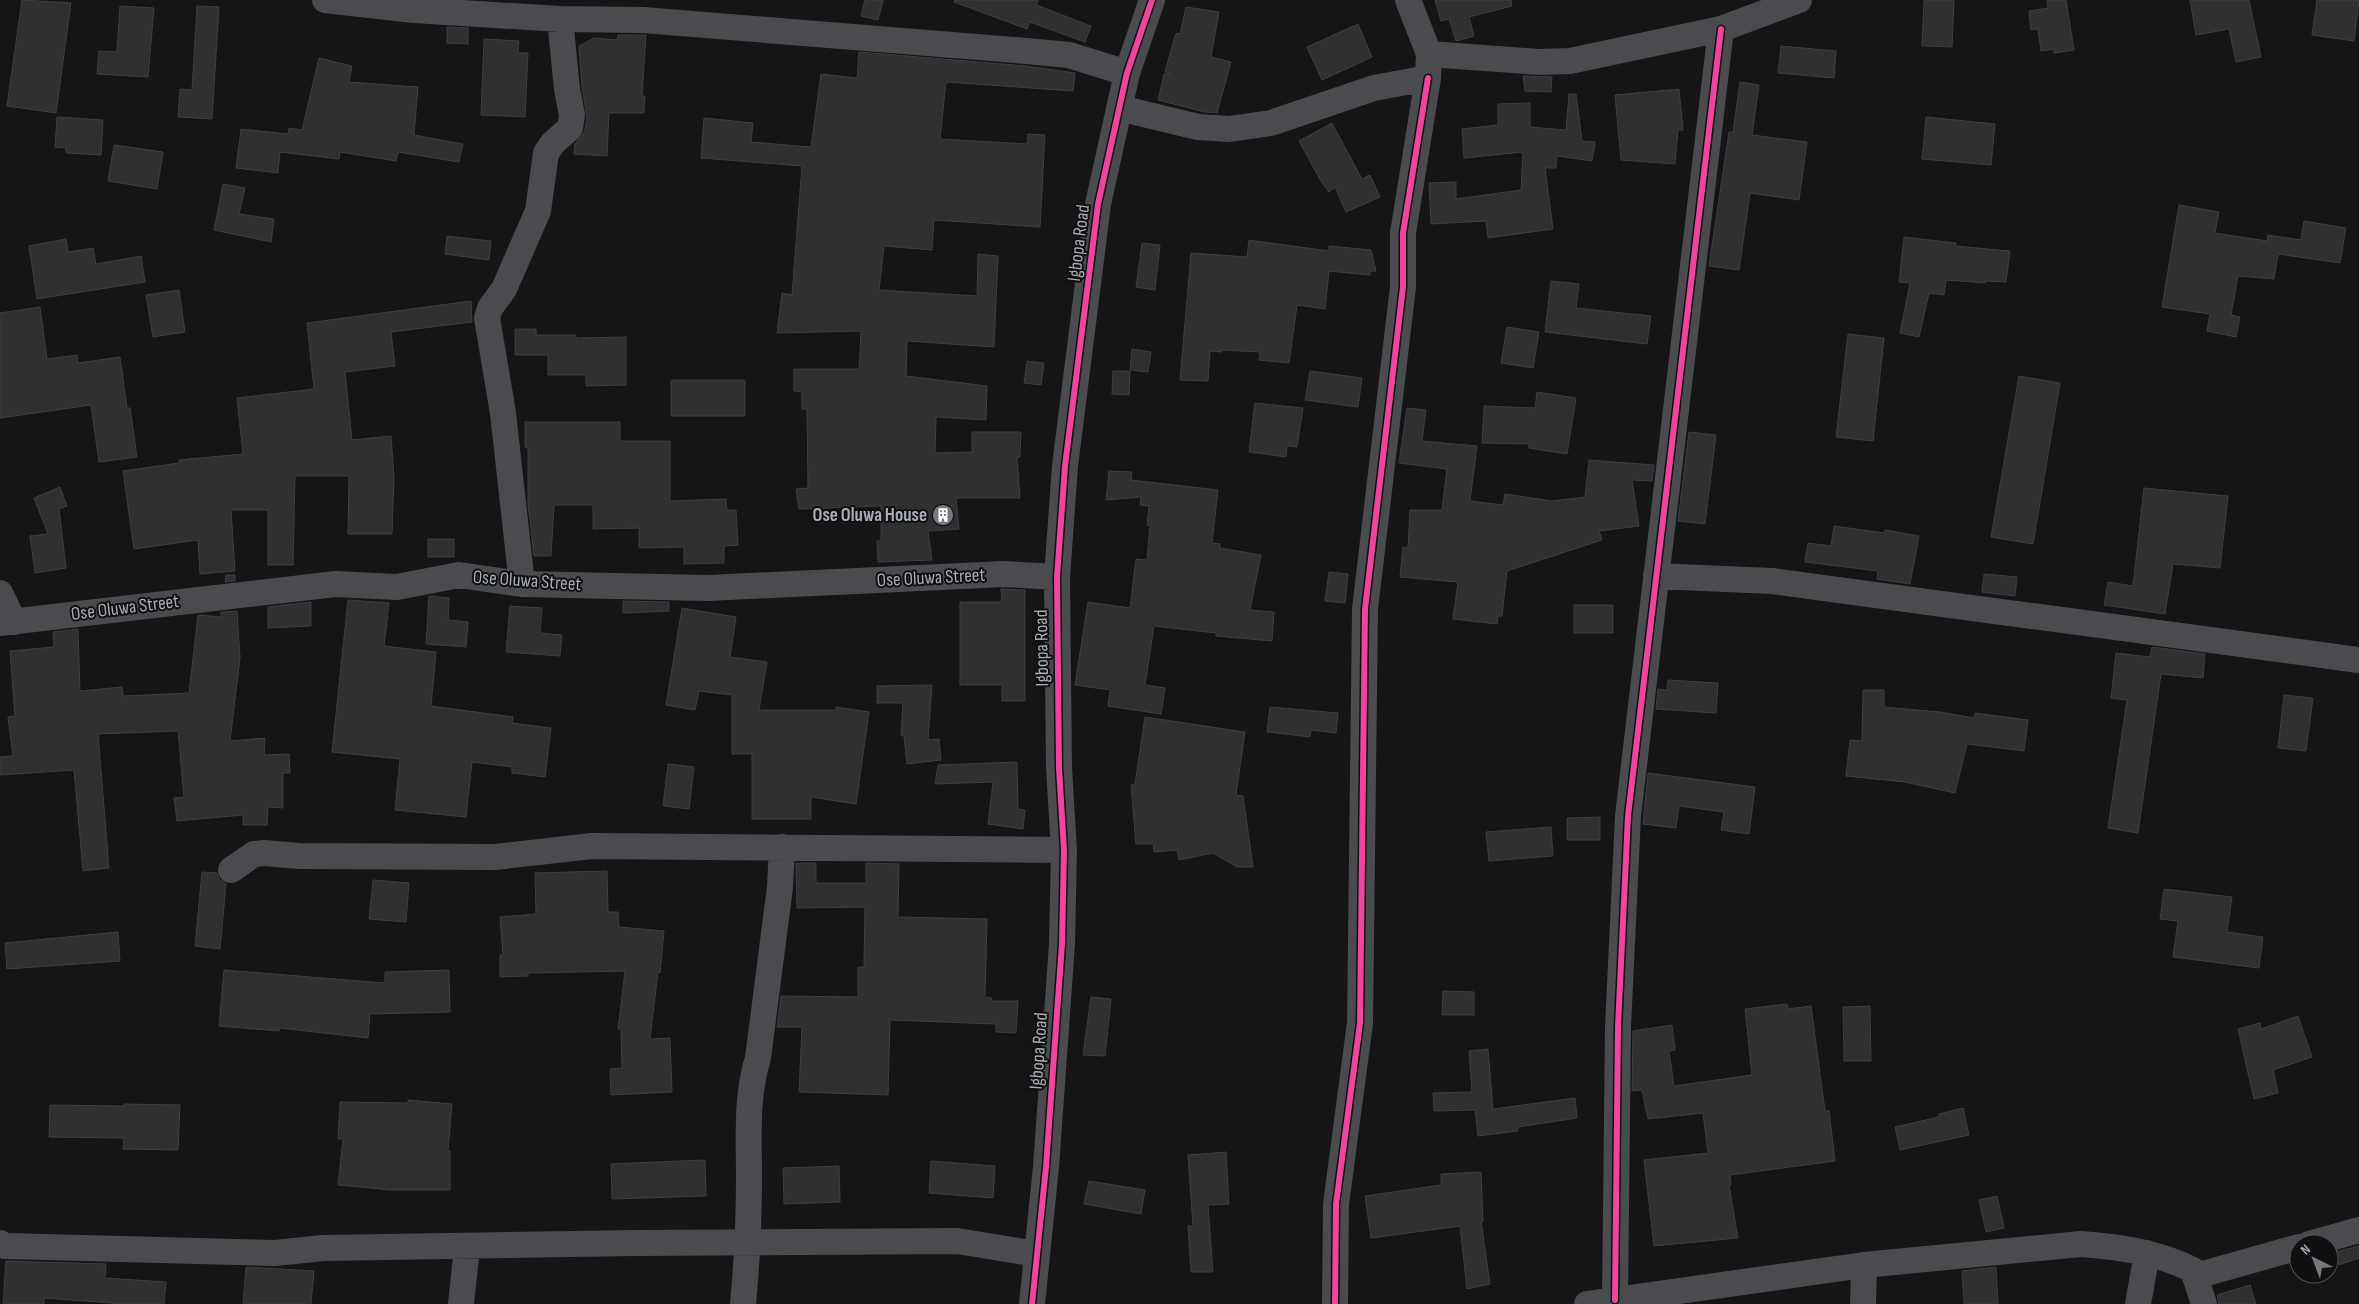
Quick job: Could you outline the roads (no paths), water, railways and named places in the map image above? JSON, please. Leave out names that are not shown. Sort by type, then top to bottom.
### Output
[{"type":"street","points":[[325,0],[414,10],[560,19],[643,20],[1027,50],[1069,55],[1127,73]]},
{"type":"street","name":"Igbopa Road","points":[[1032,1304],[1046,1167],[1062,944],[1064,850],[1059,768],[1056,578],[1065,466],[1098,204],[1127,73],[1152,0]]},
{"type":"street","points":[[1335,1304],[1336,1204],[1360,1023],[1362,676],[1365,609],[1403,287],[1403,232],[1429,66],[1408,0]]},
{"type":"street","points":[[1119,108],[1198,126],[1229,130],[1272,123],[1374,88],[1429,66],[1570,61],[1721,29],[1799,0]]},
{"type":"street","points":[[522,584],[503,413],[487,318],[490,308],[504,289],[538,211],[546,153],[553,143],[570,128],[572,116],[567,89],[560,19]]},
{"type":"street","points":[[1721,29],[1628,816],[1618,1027],[1598,1303],[1864,1265],[2081,1244],[2115,1247],[2147,1253],[2181,1264],[2193,1270],[2204,1304]]},
{"type":"street","name":"Ose Oluwa Street","points":[[7,622],[336,584],[397,587],[458,575],[522,584],[708,588],[1004,574],[1056,578]]},
{"type":"street","points":[[1656,576],[1772,581],[2359,660]]},
{"type":"street","points":[[0,593],[7,622]]},
{"type":"street","points":[[231,870],[254,854],[264,853],[299,856],[495,857],[592,846],[1064,850]]},
{"type":"street","points":[[743,1304],[748,1243],[752,1076],[758,1058],[780,887],[782,847]]},
{"type":"street","points":[[2339,1236],[2359,1230]]},
{"type":"street","points":[[0,1243],[5,1246],[275,1253],[323,1248],[957,1241],[1037,1254]]},
{"type":"street","points":[[461,1304],[466,1246]]},
{"type":"street","points":[[2196,1276],[2289,1250]]},
{"type":"street","points":[[2138,1304],[2147,1253]]},
{"type":"street","points":[[1863,1304],[1864,1265]]},
{"type":"place","name":"Ose Oluwa House","points":[[943,515]]}]
